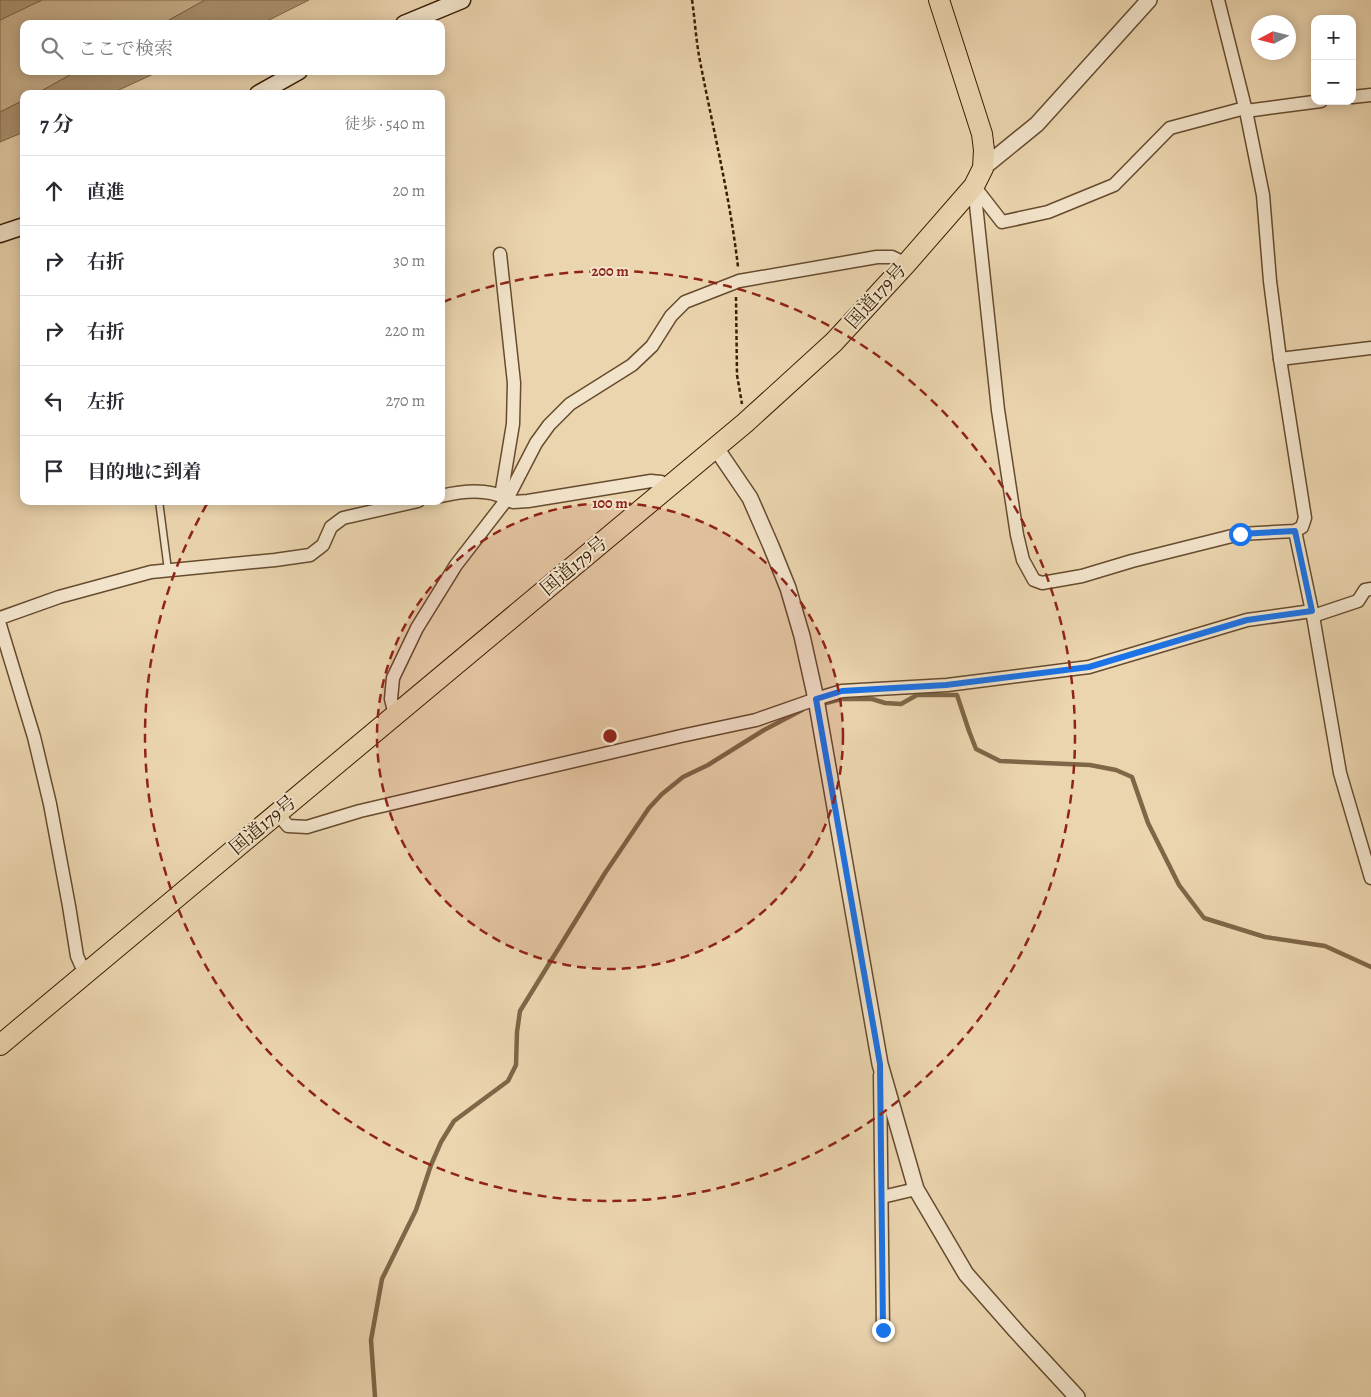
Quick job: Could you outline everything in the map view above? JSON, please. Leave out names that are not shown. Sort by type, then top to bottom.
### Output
[{"type":"highway","points":[[940,0],[982,134],[984,150],[979,177]]},
{"type":"highway","name":"国道179号","points":[[0,1045],[745,423],[834,342],[906,264],[979,177]]},
{"type":"main road","points":[[414,20],[462,0]]},
{"type":"main road","points":[[265,90],[292,75]]},
{"type":"main road","points":[[0,234],[20,227]]},
{"type":"street","points":[[979,177],[1037,124],[1149,0]]},
{"type":"street","points":[[979,177],[998,410],[1015,525],[1023,560],[1034,580],[1042,583],[1082,576],[1132,560],[1240,534],[1295,531],[1302,527],[1305,518],[1280,359],[1270,281],[1264,195],[1218,0]]},
{"type":"street","points":[[1356,96],[1371,94]]},
{"type":"street","points":[[979,177],[1002,222],[1048,212],[1114,185],[1170,128],[1245,110],[1311,102]]},
{"type":"street","points":[[500,254],[514,382],[513,424],[504,498]]},
{"type":"street","points":[[395,715],[391,699],[393,678],[417,628],[456,565],[504,498],[549,424],[570,404],[632,365],[652,346],[671,316],[685,302],[739,281],[877,257],[892,257],[906,264]]},
{"type":"street","points":[[1280,359],[1371,348]]},
{"type":"street","points":[[716,448],[750,498],[788,588],[802,636],[817,704],[880,1064],[916,1189],[966,1274],[1077,1397]]},
{"type":"street","points":[[445,495],[460,492],[479,492],[513,502],[651,481],[662,482],[669,487]]},
{"type":"street","points":[[0,618],[59,597],[151,572],[310,555],[323,545],[331,527],[343,518],[400,505]]},
{"type":"street","points":[[1295,531],[1312,614],[1340,773],[1371,878]]},
{"type":"street","points":[[277,813],[288,826],[307,827],[360,811],[756,720],[817,704],[842,691],[946,685],[1089,667],[1247,620],[1312,614],[1358,601],[1365,590],[1371,589]]},
{"type":"street","points":[[0,625],[34,737],[52,813],[70,906],[77,956],[85,974]]},
{"type":"street","points":[[880,1064],[883,1330]]},
{"type":"street","points":[[882,1197],[916,1189]]},
{"type":"lane","points":[[160,505],[168,570]]},
{"type":"path","points":[[692,0],[699,59],[733,230],[739,281],[736,300],[737,375],[745,423]]},
{"type":"shaded area","points":[[0,0],[42,0],[0,20]]},
{"type":"shaded area","points":[[42,0],[205,0],[169,20],[20,20],[20,75],[70,75],[43,90],[20,90],[20,102],[0,112],[0,20]]},
{"type":"shaded area","points":[[205,0],[309,0],[269,20],[169,20]]},
{"type":"shaded area","points":[[70,75],[151,75],[119,90],[43,90]]},
{"type":"shaded area","points":[[20,102],[20,134],[0,142],[0,112]]},
{"type":"waterway","points":[[819,705],[841,699],[872,699],[885,703],[901,704],[917,695],[957,695],[976,749],[1000,761],[1090,765],[1116,770],[1132,777],[1148,823],[1179,885],[1204,918],[1265,937],[1325,946],[1371,967]]},
{"type":"waterway","points":[[375,1397],[371,1340],[382,1279],[416,1210],[441,1142],[454,1121],[508,1081],[516,1065],[520,1011],[605,873],[649,808],[662,794],[683,777],[708,765],[764,730],[802,710]]},
{"type":"route","points":[[883,1330],[880,1064],[816,699],[842,691],[946,685],[1089,667],[1247,620],[1312,611],[1295,531],[1240,534]]}]
